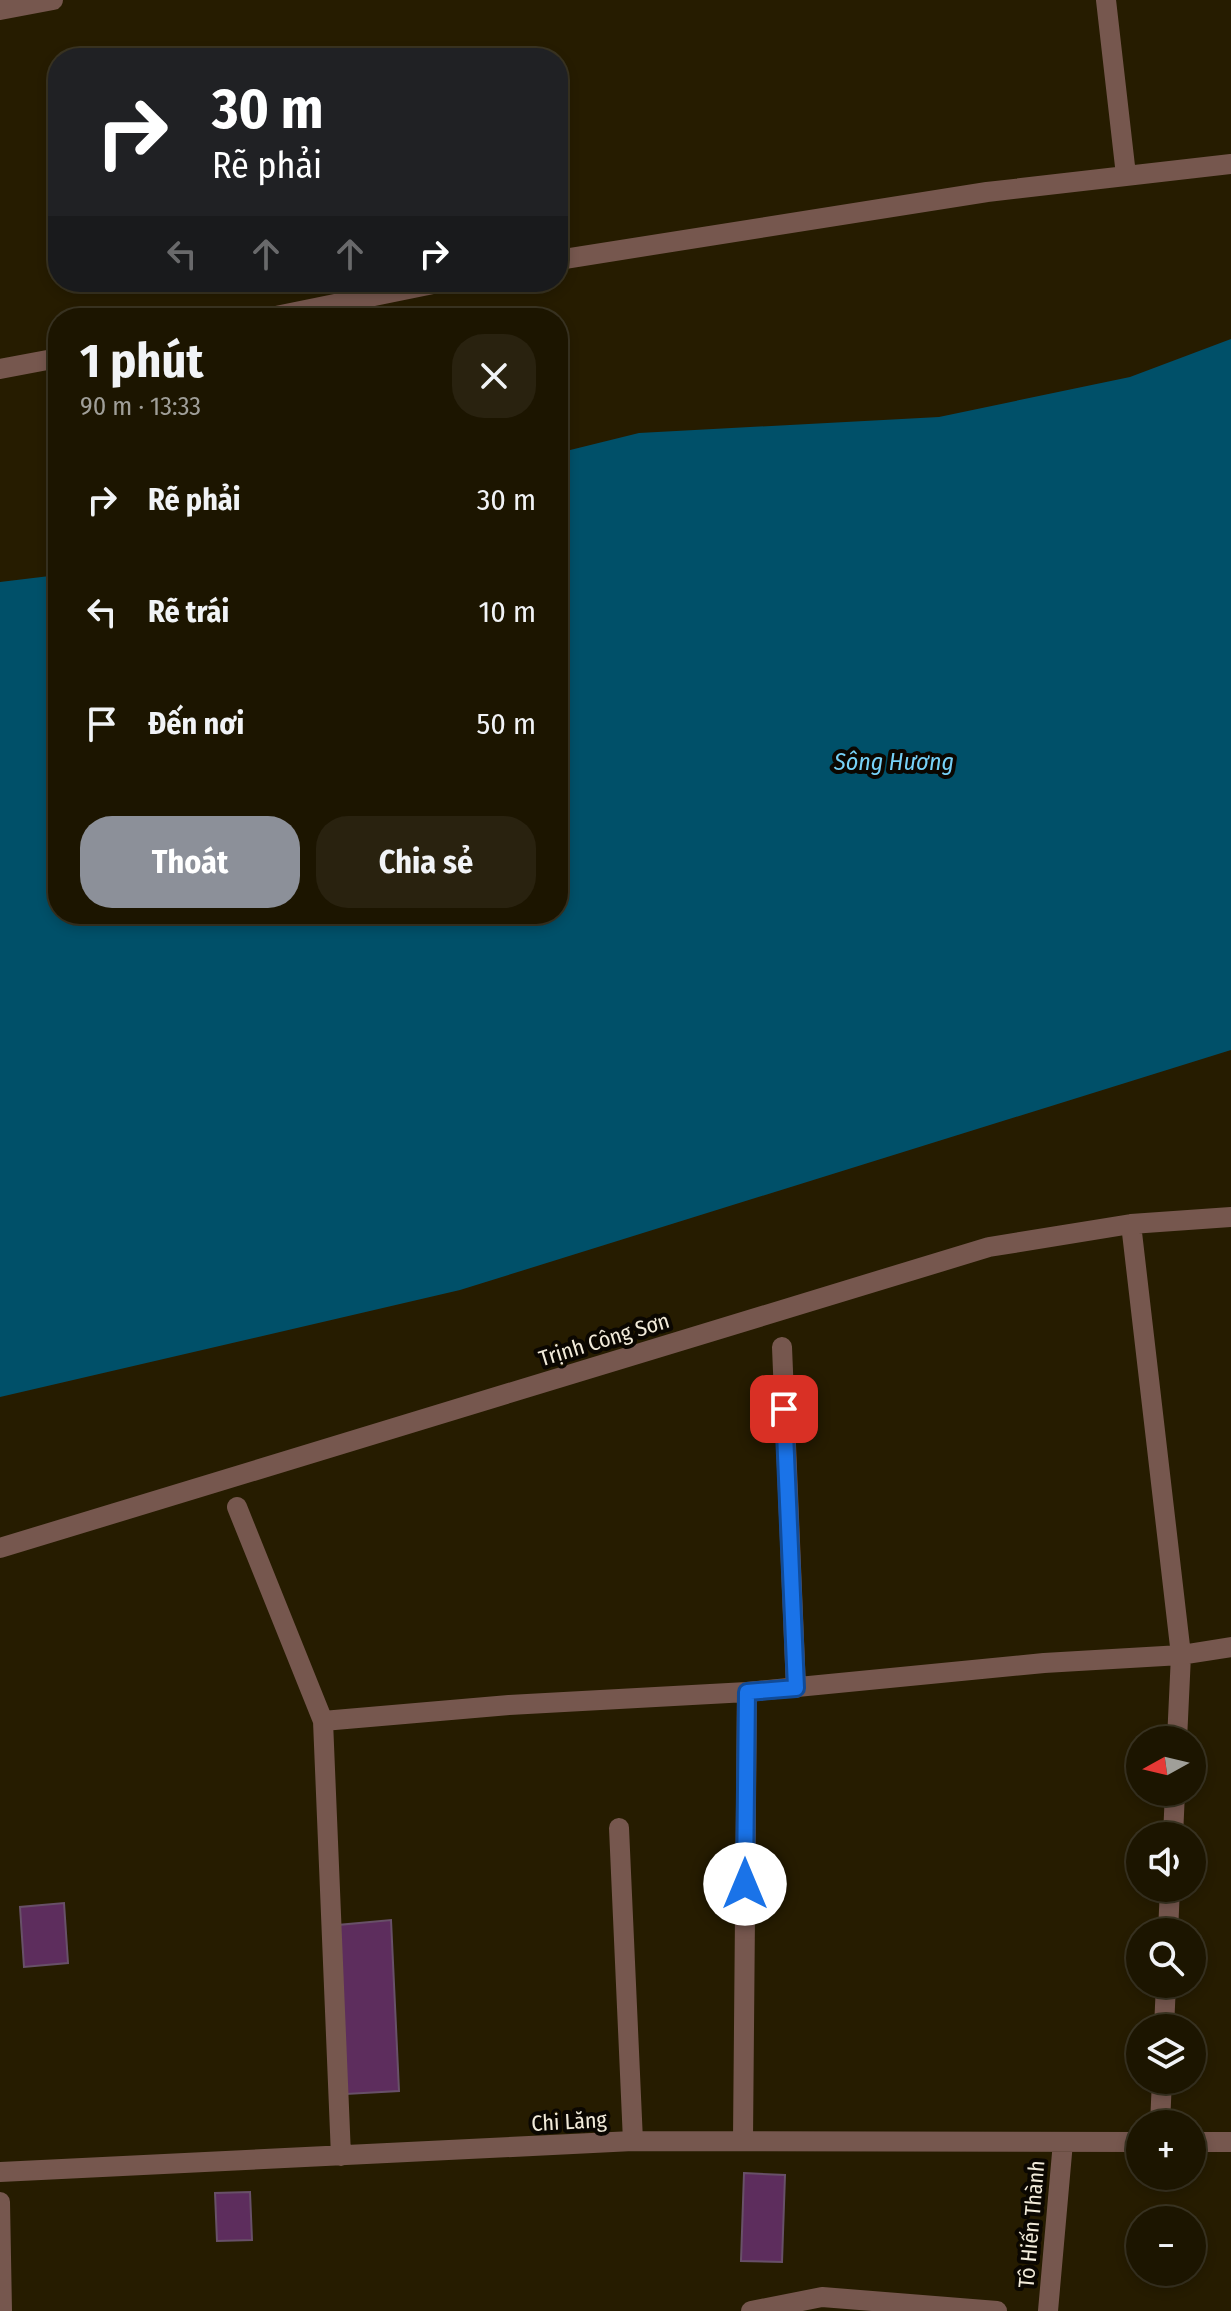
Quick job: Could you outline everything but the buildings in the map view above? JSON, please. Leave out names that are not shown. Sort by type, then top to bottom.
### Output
[{"type":"street","points":[[0,10],[53,0]]},
{"type":"street","points":[[1106,0],[1126,175]]},
{"type":"street","points":[[568,258],[987,192],[1231,164]]},
{"type":"street","points":[[315,308],[394,292]]},
{"type":"street","points":[[0,369],[48,360]]},
{"type":"street","name":"Trịnh Công Sơn","points":[[0,1548],[989,1247],[1131,1224],[1231,1217]]},
{"type":"street","points":[[1131,1224],[1181,1655],[1178,1726]]},
{"type":"street","points":[[782,1347],[796,1688]]},
{"type":"street","points":[[237,1507],[323,1721],[341,2156]]},
{"type":"street","points":[[323,1721],[509,1705],[747,1692],[1044,1663],[1181,1655],[1231,1647]]},
{"type":"street","points":[[743,2139],[747,1692]]},
{"type":"street","points":[[619,1828],[633,2141]]},
{"type":"street","name":"Chi Lăng","points":[[0,2172],[633,2141],[1126,2142]]},
{"type":"street","name":"Tô Hiến Thành","points":[[1048,2311],[1063,2142]]},
{"type":"street","points":[[1206,2142],[1231,2142]]},
{"type":"street","points":[[0,2202],[2,2311]]},
{"type":"street","points":[[751,2311],[822,2297],[997,2311]]},
{"type":"water","name":"Sông Hương","points":[[1231,339],[1231,1050],[460,1290],[0,1397],[0,582],[48,576],[48,924],[568,924],[568,451],[639,433],[939,417],[1130,377]]},
{"type":"route","points":[[745,1884],[747,1692],[796,1688],[784,1409]]}]
